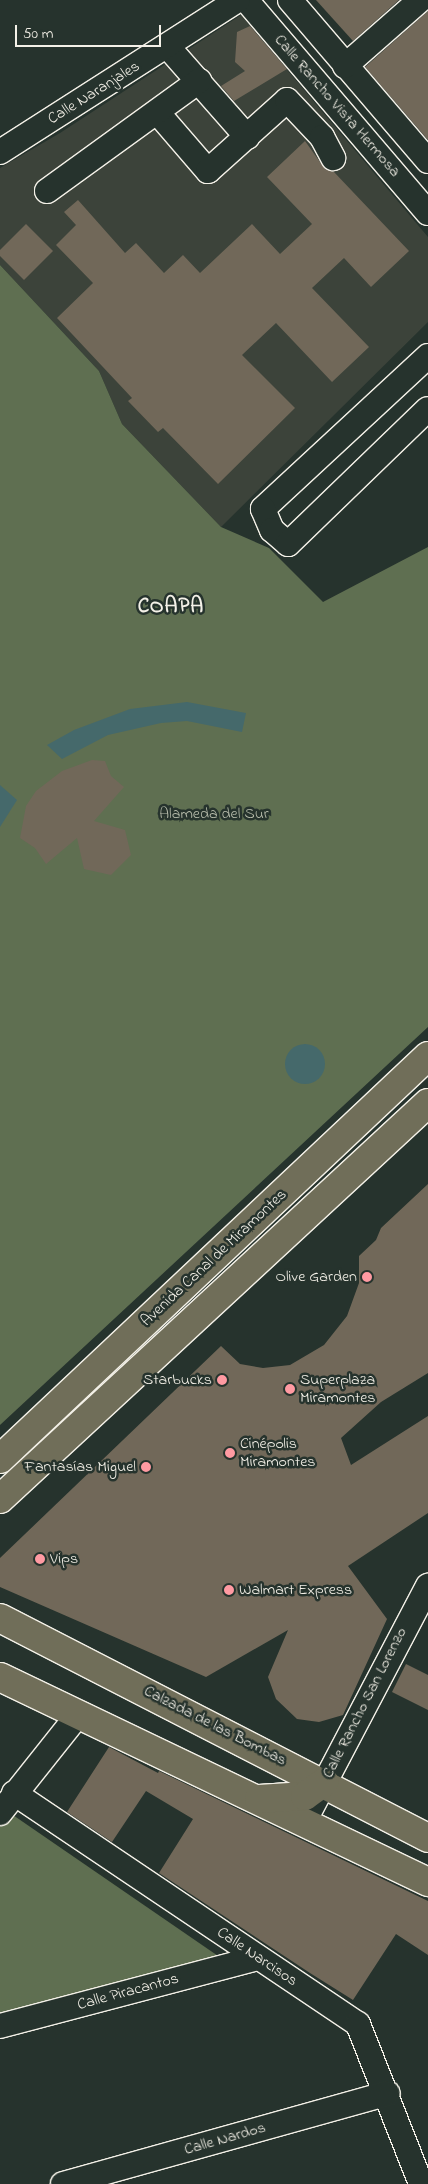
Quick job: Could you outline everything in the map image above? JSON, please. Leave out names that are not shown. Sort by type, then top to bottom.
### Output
[{"type":"main road","name":"Avenida Canal de Miramontes","points":[[0,1459],[428,1056]]},
{"type":"main road","name":"Avenida Canal de Miramontes","points":[[0,1499],[428,1103]]},
{"type":"main road","name":"Calzada de las Bombas","points":[[0,1618],[324,1782],[428,1838]]},
{"type":"main road","points":[[0,1677],[428,1882]]},
{"type":"main road","points":[[256,1799],[305,1796],[324,1782]]},
{"type":"street","name":"Calle Naranjales","points":[[0,152],[168,47],[238,0]]},
{"type":"street","name":"Calle Rancho Vista Hermosa","points":[[246,0],[425,202]]},
{"type":"street","name":"Calle Rancho Vista Hermosa","points":[[290,0],[428,161]]},
{"type":"street","points":[[345,66],[420,0]]},
{"type":"street","points":[[168,47],[247,137]]},
{"type":"street","points":[[48,191],[199,81]]},
{"type":"street","points":[[157,112],[208,172],[287,100],[322,137],[334,158]]},
{"type":"street","points":[[428,356],[263,509],[272,530],[288,544],[428,409]]},
{"type":"street","name":"Calle Rancho San Lorenzo","points":[[304,1822],[428,1586]]},
{"type":"street","points":[[0,1813],[78,1714]]},
{"type":"street","name":"Calle Narcisos","points":[[14,1793],[257,1958],[358,2024],[388,2093],[421,2184]]},
{"type":"street","name":"Calle Piracantos","points":[[0,2026],[257,1958]]},
{"type":"street","name":"Calle Nardos","points":[[63,2184],[388,2093]]},
{"type":"shaded area","points":[[241,15],[428,237],[428,322],[221,527],[122,424],[99,371],[0,265],[0,168],[60,133]]},
{"type":"green space","name":"Alameda del Sur","points":[[0,265],[99,371],[122,424],[221,527],[269,548],[323,602],[428,547],[428,1027],[0,1425]]},
{"type":"green space","points":[[10,1813],[221,1958],[0,2019],[0,1827]]},
{"type":"water","points":[[187,702],[246,713],[242,732],[187,721],[161,723],[108,735],[62,759],[47,745],[74,730],[130,709]]},
{"type":"water","points":[[0,785],[17,800],[0,827]]},
{"type":"water","points":[[305,1044],[319,1050],[325,1064],[319,1078],[305,1084],[291,1078],[285,1064],[291,1050]]},
{"type":"building","points":[[316,0],[399,0],[353,41]]},
{"type":"building","points":[[428,11],[428,140],[365,67]]},
{"type":"building","points":[[250,26],[287,69],[234,101],[221,86],[245,71],[235,62],[237,32]]},
{"type":"building","points":[[305,141],[325,169],[334,172],[409,251],[371,287],[344,258],[312,288],[369,347],[332,382],[276,323],[242,355],[295,408],[218,484],[163,428],[158,432],[128,401],[132,398],[57,318],[93,283],[56,245],[76,225],[64,212],[78,200],[125,253],[136,243],[164,273],[183,255],[200,273],[252,224],[280,254],[312,224],[267,177]]},
{"type":"building","points":[[26,224],[53,251],[24,280],[0,256],[0,250]]},
{"type":"building","points":[[92,760],[105,761],[111,776],[124,787],[94,821],[125,830],[131,855],[111,875],[84,869],[77,838],[46,864],[35,848],[20,838],[26,806],[36,791],[62,771]]},
{"type":"building","points":[[428,1184],[428,1373],[381,1402],[341,1438],[351,1465],[428,1416],[428,1513],[348,1566],[387,1619],[343,1715],[319,1722],[297,1719],[276,1699],[268,1677],[288,1630],[206,1677],[0,1587],[0,1558],[221,1346],[240,1364],[263,1368],[290,1365],[324,1345],[347,1316],[359,1283],[359,1256],[376,1240],[381,1228]]},
{"type":"building","points":[[406,1664],[428,1675],[428,1710],[392,1692]]},
{"type":"building","points":[[109,1747],[158,1773],[159,1771],[428,1901],[428,1955],[396,1934],[353,2000],[310,1973],[159,1873],[193,1819],[146,1791],[112,1842],[67,1812]]},
{"type":"place","name":"Olive Garden","points":[[367,1277]]},
{"type":"place","name":"Starbucks","points":[[222,1380]]},
{"type":"place","name":"Superplaza Miramontes","points":[[290,1389]]},
{"type":"place","name":"Cinépolis Miramontes","points":[[230,1453]]},
{"type":"place","name":"Fantasías Miguel","points":[[146,1467]]},
{"type":"place","name":"Vips","points":[[40,1559]]},
{"type":"place","name":"Walmart Express","points":[[229,1590]]},
{"type":"district","name":"COAPA","points":[[171,607]]}]
